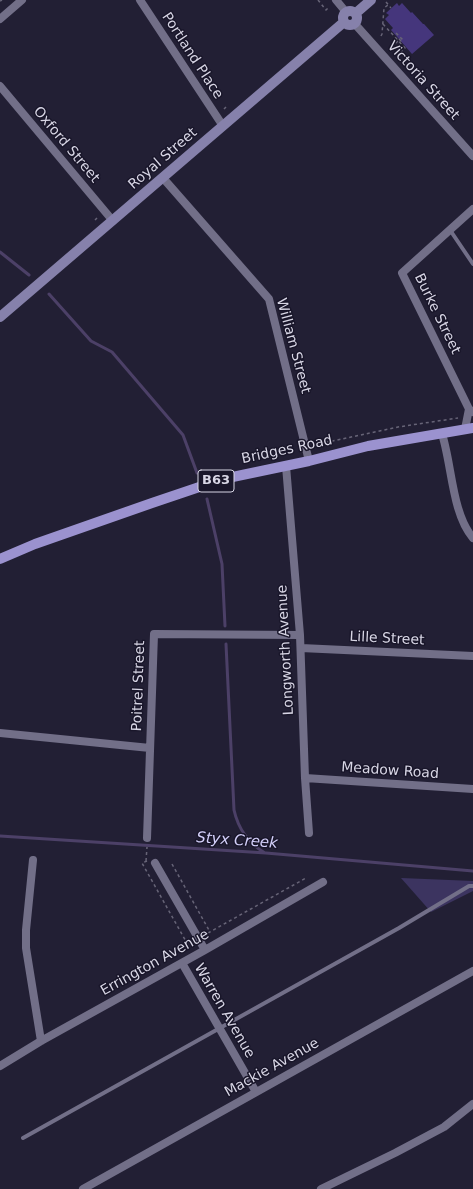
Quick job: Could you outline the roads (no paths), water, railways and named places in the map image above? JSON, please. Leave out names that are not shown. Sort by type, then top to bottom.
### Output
[{"type":"main road","name":"Royal Street","points":[[0,317],[371,0]]},
{"type":"main road","name":"Bridges Road","points":[[0,559],[152,502],[216,481],[309,461],[368,446],[469,429]]},
{"type":"street","points":[[0,18],[22,0]]},
{"type":"street","name":"Portland Place","points":[[140,0],[223,126]]},
{"type":"street","name":"Victoria Street","points":[[336,0],[350,18],[473,156]]},
{"type":"street","name":"Oxford Street","points":[[0,86],[113,221]]},
{"type":"street","name":"William Street","points":[[163,178],[269,299],[309,461]]},
{"type":"street","name":"Burke Street","points":[[469,429],[471,410],[402,274],[473,209]]},
{"type":"street","points":[[442,434],[458,510],[463,523],[473,538]]},
{"type":"street","name":"Longworth Avenue","points":[[286,466],[301,648],[304,778],[309,833]]},
{"type":"street","name":"Poitrel Street","points":[[147,838],[154,634],[300,635]]},
{"type":"street","name":"Lille Street","points":[[301,648],[473,656]]},
{"type":"street","points":[[0,733],[150,748]]},
{"type":"street","name":"Meadow Road","points":[[304,778],[473,789]]},
{"type":"street","points":[[33,860],[26,930],[26,948],[41,1042]]},
{"type":"street","name":"Warren Avenue","points":[[155,863],[205,950]]},
{"type":"street","name":"Errington Avenue","points":[[0,1066],[323,882]]},
{"type":"street","name":"Warren Avenue","points":[[182,963],[256,1092]]},
{"type":"street","name":"Mackie Avenue","points":[[83,1189],[473,971]]},
{"type":"street","points":[[321,1189],[444,1127],[473,1104]]},
{"type":"lane","points":[[450,230],[473,264]]},
{"type":"lane","points":[[23,1138],[399,928],[469,886],[473,886]]},
{"type":"waterway","points":[[0,252],[29,275]]},
{"type":"waterway","points":[[49,294],[91,341],[112,352],[183,435],[197,473]]},
{"type":"waterway","points":[[207,499],[222,564],[225,626]]},
{"type":"waterway","points":[[226,644],[234,810],[241,829],[249,840],[265,853]]},
{"type":"waterway","name":"Styx Creek","points":[[0,836],[266,853],[473,871]]}]
